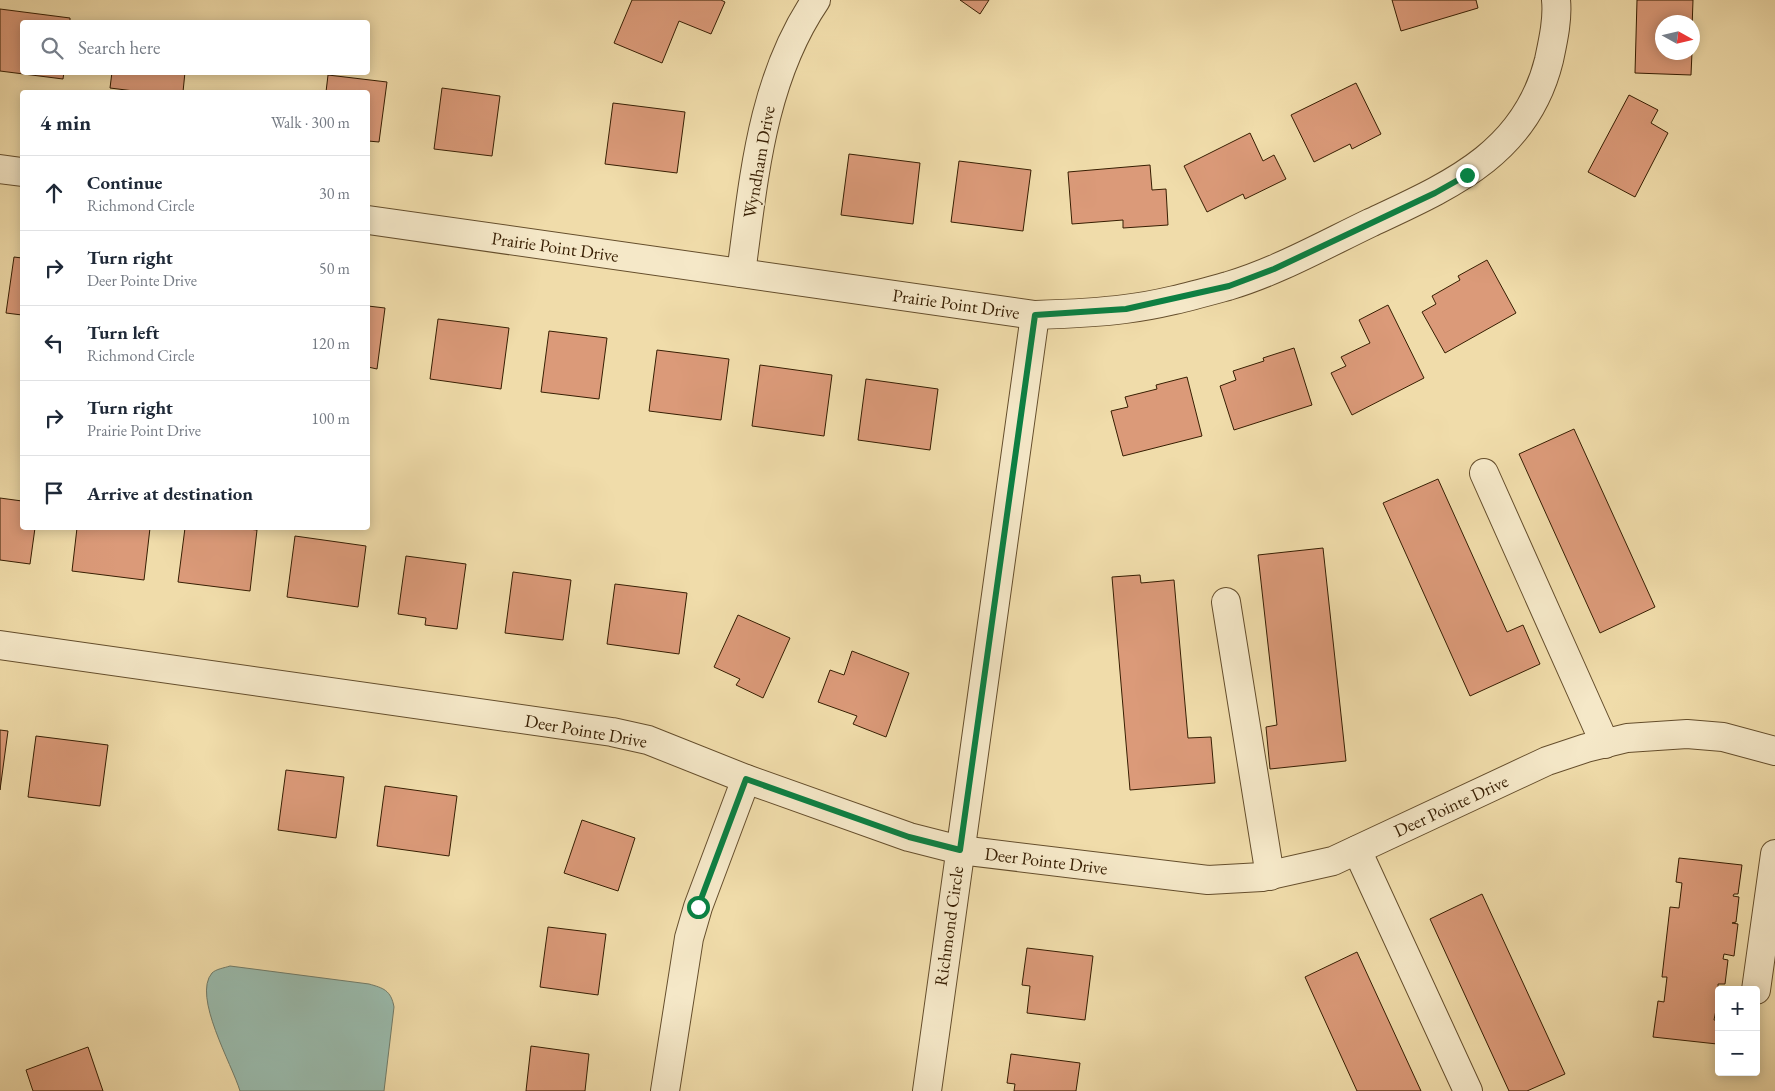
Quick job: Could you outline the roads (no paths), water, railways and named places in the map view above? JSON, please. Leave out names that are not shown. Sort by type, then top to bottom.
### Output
[{"type":"street","name":"Wyndham Drive","points":[[741,273],[758,152],[766,110],[784,63],[816,0]]},
{"type":"street","name":"Prairie Point Drive","points":[[370,220],[1035,315],[1126,309],[1229,286],[1284,265],[1435,193],[1467,175],[1497,151],[1524,119],[1544,81],[1550,54],[1556,0]]},
{"type":"street","points":[[0,169],[20,172]]},
{"type":"street","name":"Richmond Circle","points":[[927,1091],[1035,315]]},
{"type":"street","points":[[1484,473],[1605,744]]},
{"type":"street","points":[[1226,602],[1270,876]]},
{"type":"street","name":"Deer Pointe Drive","points":[[0,645],[612,732],[648,740],[746,779],[909,837],[960,850],[1182,878],[1233,880],[1270,876],[1333,861],[1547,761],[1627,738],[1687,734],[1723,737],[1775,751]]},
{"type":"street","points":[[665,1091],[689,938],[698,907],[746,779]]},
{"type":"street","points":[[1356,850],[1468,1091]]},
{"type":"street","points":[[1757,986],[1775,854]]}]
